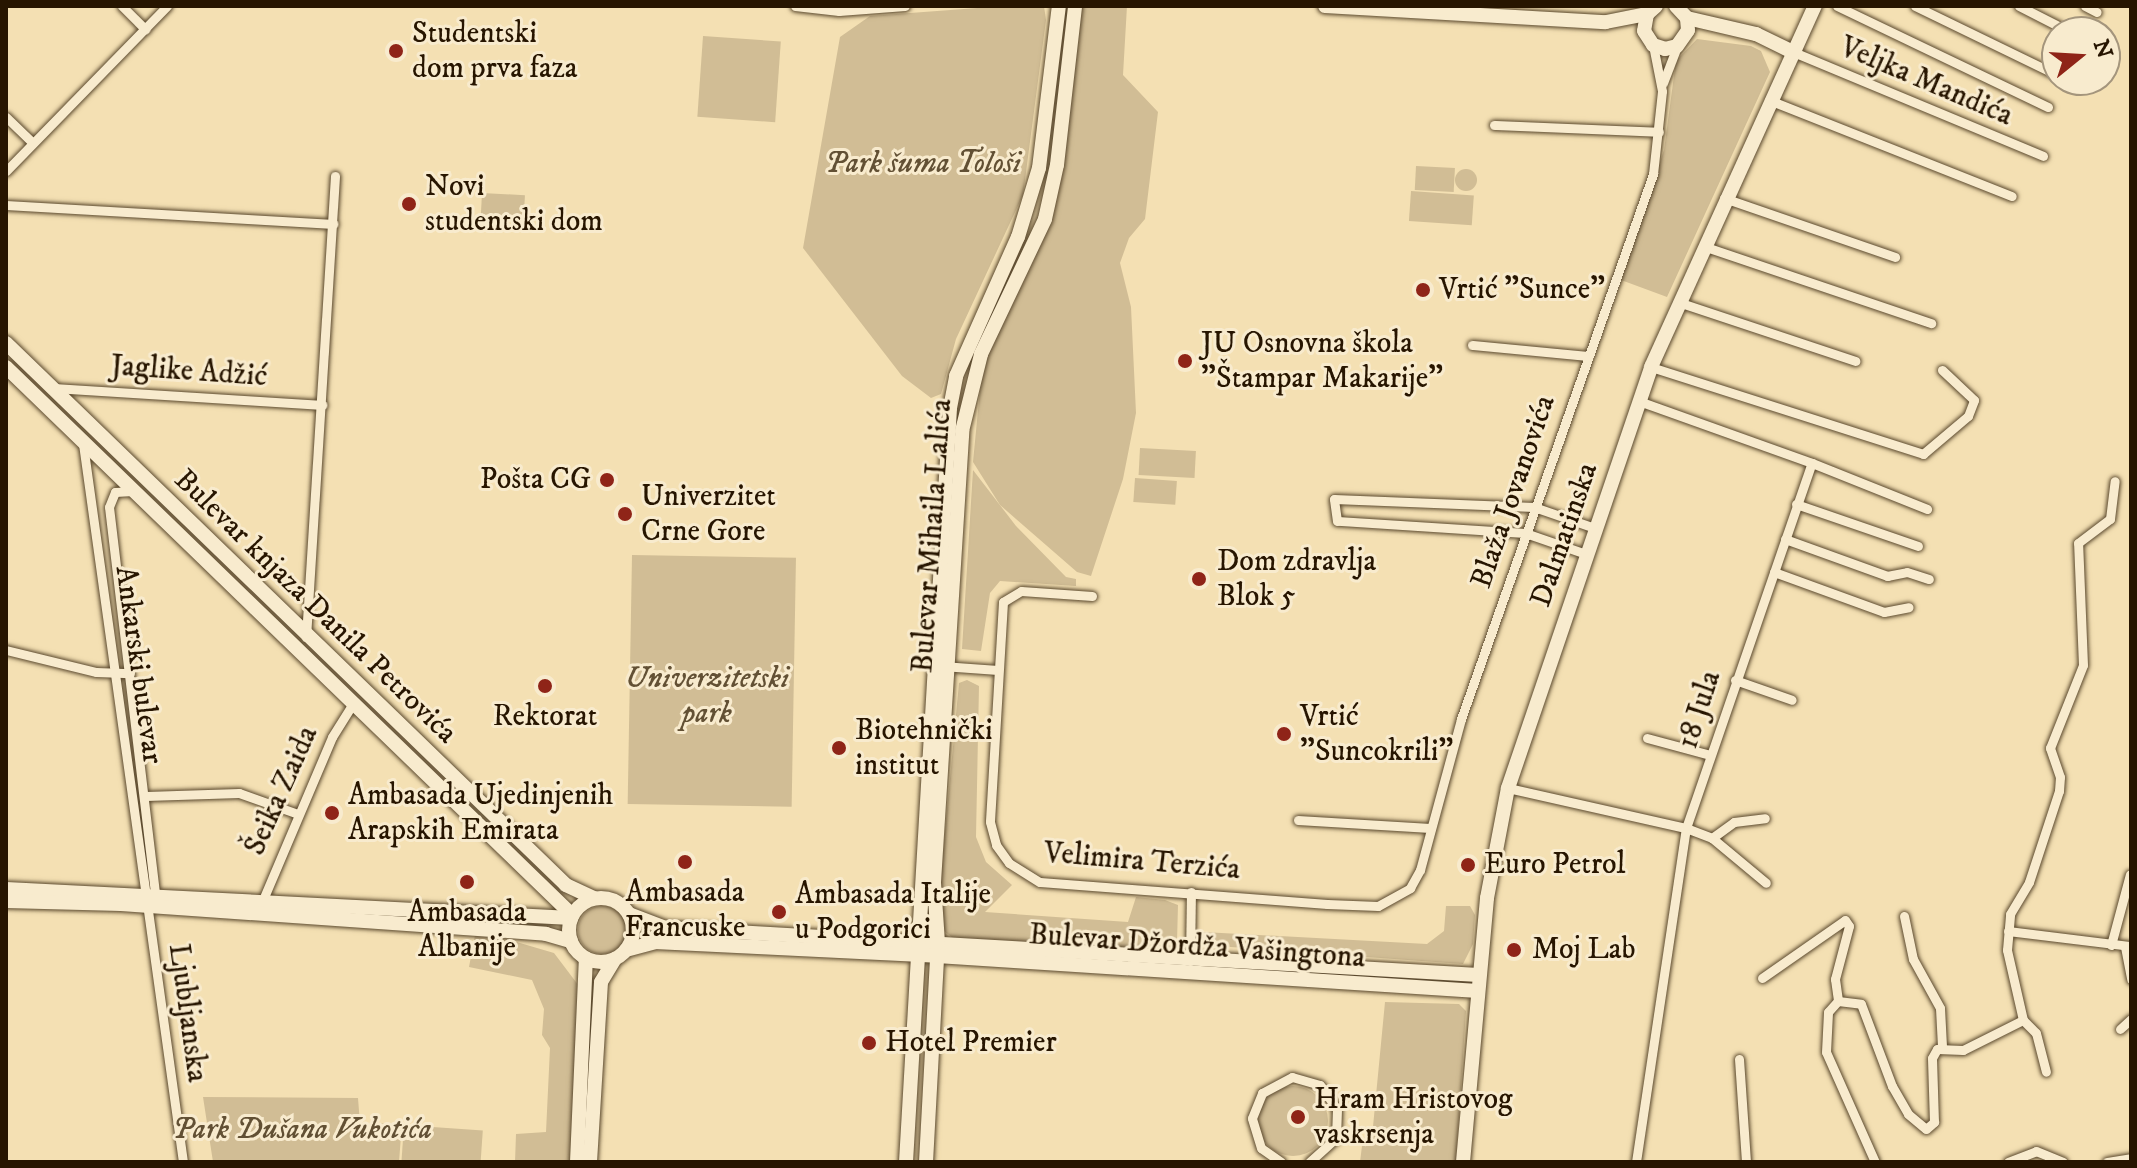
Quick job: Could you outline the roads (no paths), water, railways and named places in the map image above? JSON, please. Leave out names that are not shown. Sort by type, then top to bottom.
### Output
[{"type":"main road","name":"Bulevar Mihaila Lalića","points":[[906,1162],[931,665],[950,408],[956,376],[1018,237],[1039,168],[1059,6]]},
{"type":"main road","name":"Bulevar Mihaila Lalića","points":[[926,1162],[937,950],[934,882],[965,410],[981,354],[1045,219],[1057,165],[1075,6]]},
{"type":"main road","points":[[1325,6],[1606,22],[1651,10],[1650,41]]},
{"type":"main road","name":"Dalmatinska","points":[[1463,1162],[1478,983],[1508,788],[1651,367],[1724,198],[1791,51],[1815,6]]},
{"type":"main road","points":[[1682,41],[1680,10],[1723,30],[1756,34],[1791,51]]},
{"type":"main road","points":[[1606,22],[1650,41],[1682,41],[1723,30]]},
{"type":"main road","name":"Bulevar knjaza Danila Petrovića","points":[[6,343],[306,637],[566,885],[594,898]]},
{"type":"main road","name":"Bulevar knjaza Danila Petrovića","points":[[6,367],[571,916]]},
{"type":"main road","points":[[6,889],[151,904],[546,934],[571,941],[586,958],[577,1162]]},
{"type":"main road","points":[[6,901],[151,904],[262,902],[571,916],[594,898],[611,899],[629,914],[633,936],[601,982],[590,1162]]},
{"type":"main road","name":"Bulevar Džordža Vašingtona","points":[[629,914],[666,928],[918,949]]},
{"type":"main road","points":[[571,916],[571,941]]},
{"type":"main road","name":"Bulevar Džordža Vašingtona","points":[[620,955],[655,942],[1190,957],[1478,983]]},
{"type":"main road","name":"Bulevar Džordža Vašingtona","points":[[937,950],[1190,972],[1478,983]]},
{"type":"main road","points":[[586,958],[620,955]]},
{"type":"street","points":[[122,6],[145,29]]},
{"type":"street","points":[[6,171],[167,6]]},
{"type":"street","points":[[795,6],[840,9],[905,6]]},
{"type":"street","points":[[1837,6],[2048,107]]},
{"type":"street","points":[[1915,6],[2041,67]]},
{"type":"street","points":[[2019,6],[2041,17]]},
{"type":"street","points":[[2085,6],[2097,12]]},
{"type":"street","name":"Blaža Jovanovića","points":[[1650,41],[1662,91]]},
{"type":"street","name":"Blaža Jovanovića","points":[[1392,900],[1415,880],[1461,719],[1648,189],[1659,132],[1662,91],[1682,41]]},
{"type":"street","name":"Veljka Mandića","points":[[1791,51],[2043,156]]},
{"type":"street","points":[[1769,100],[2012,196]]},
{"type":"street","points":[[6,117],[33,143]]},
{"type":"street","points":[[1494,125],[1659,132]]},
{"type":"street","points":[[306,637],[335,176]]},
{"type":"street","points":[[1724,198],[1895,257]]},
{"type":"street","points":[[6,205],[333,224]]},
{"type":"street","points":[[1703,246],[1931,323]]},
{"type":"street","points":[[1678,302],[1855,361]]},
{"type":"street","points":[[1472,345],[1588,356]]},
{"type":"street","points":[[1651,367],[1923,454],[1968,416],[1974,400],[1942,370]]},
{"type":"street","name":"Jaglike Adžić","points":[[53,388],[322,405]]},
{"type":"street","points":[[1639,401],[1812,463],[1927,509]]},
{"type":"street","name":"Ankarski bulevar","points":[[83,444],[151,904]]},
{"type":"street","name":"18 Jula","points":[[1636,1162],[1686,828],[1812,463]]},
{"type":"street","points":[[2046,1072],[2036,1033],[2023,1020],[2012,982],[2008,931],[2059,791],[2060,777],[2050,748],[2081,676],[2086,646],[2077,550],[2089,531],[2110,519],[2115,481]]},
{"type":"street","name":"Ankarski bulevar","points":[[133,491],[115,492],[109,507],[146,796],[151,904]]},
{"type":"street","points":[[1586,554],[1525,533],[1337,521],[1334,499],[1534,507],[1595,528]]},
{"type":"street","points":[[1796,504],[1918,546]]},
{"type":"street","points":[[1785,539],[1887,576],[1907,572],[1929,579]]},
{"type":"street","points":[[1774,572],[1884,612],[1909,607]]},
{"type":"street","name":"Velimira Terzića","points":[[1092,596],[1012,594],[1001,613],[990,822],[1002,855],[1040,882],[1336,904],[1378,906],[1392,900]]},
{"type":"street","points":[[6,650],[115,674],[130,673]]},
{"type":"street","points":[[931,665],[997,670]]},
{"type":"street","points":[[1735,680],[1792,700]]},
{"type":"street","name":"Šeika Zaida","points":[[262,902],[332,737],[353,703]]},
{"type":"street","points":[[1647,738],[1710,755]]},
{"type":"street","points":[[1508,788],[1686,828],[1712,838],[1766,883]]},
{"type":"street","points":[[146,796],[239,793],[298,814]]},
{"type":"street","points":[[1712,838],[1734,822],[1765,818]]},
{"type":"street","points":[[1298,820],[1430,828]]},
{"type":"street","points":[[2111,945],[2130,874]]},
{"type":"street","points":[[1190,972],[1191,892]]},
{"type":"street","name":"Ljubljanska","points":[[151,904],[183,1162]]},
{"type":"street","points":[[1838,1001],[1861,1004],[1892,1086],[1922,1128],[1934,1122],[1932,1058],[1942,1047],[1940,1008],[1913,959],[1904,916]]},
{"type":"street","points":[[1762,978],[1847,920],[1835,979],[1838,1001],[1825,1024],[1826,1052],[1875,1162]]},
{"type":"street","points":[[2008,931],[2128,947],[2131,979]]},
{"type":"street","points":[[2120,1029],[2131,1019]]},
{"type":"street","points":[[1942,1047],[1963,1050],[2023,1020]]},
{"type":"street","points":[[1739,1059],[1746,1162]]},
{"type":"street","points":[[1281,1162],[1261,1148],[1252,1118],[1262,1093],[1292,1077],[1320,1085],[1337,1109],[1336,1138],[1309,1162]]},
{"type":"street","points":[[2008,1162],[2036,1151],[2063,1162]]},
{"type":"street","points":[[2107,1162],[2131,1158]]},
{"type":"place","name":"Studentski dom prva faza","points":[[396,51]]},
{"type":"place","name":"Novi studentski dom","points":[[409,204]]},
{"type":"place","name":"Vrtić \"Sunce\"","points":[[1423,290]]},
{"type":"place","name":"JU Osnovna škola \"Štampar Makarije\"","points":[[1185,361]]},
{"type":"place","name":"Pošta CG","points":[[607,480]]},
{"type":"place","name":"Univerzitet Crne Gore","points":[[625,514]]},
{"type":"place","name":"Dom zdravlja Blok 5","points":[[1199,579]]},
{"type":"place","name":"Rektorat","points":[[545,686]]},
{"type":"place","name":"Vrtić \"Suncokrili\"","points":[[1284,734]]},
{"type":"place","name":"Biotehnički institut","points":[[839,748]]},
{"type":"place","name":"Ambasada Ujedinjenih Arapskih Emirata","points":[[332,813]]},
{"type":"place","name":"Ambasada Francuske","points":[[685,862]]},
{"type":"place","name":"Euro Petrol","points":[[1468,865]]},
{"type":"place","name":"Ambasada Albanije","points":[[467,882]]},
{"type":"place","name":"Ambasada Italije u Podgorici","points":[[779,912]]},
{"type":"place","name":"Moj Lab","points":[[1514,950]]},
{"type":"place","name":"Hotel Premier","points":[[869,1043]]},
{"type":"place","name":"Hram Hristovog vaskrsenja","points":[[1298,1117]]},
{"type":"park label","name":"Park šuma Tološi","points":[[923,164]]},
{"type":"park label","name":"Univerzitetski park","points":[[707,696]]},
{"type":"park label","name":"Park Dušana Vukotića","points":[[302,1130]]}]
